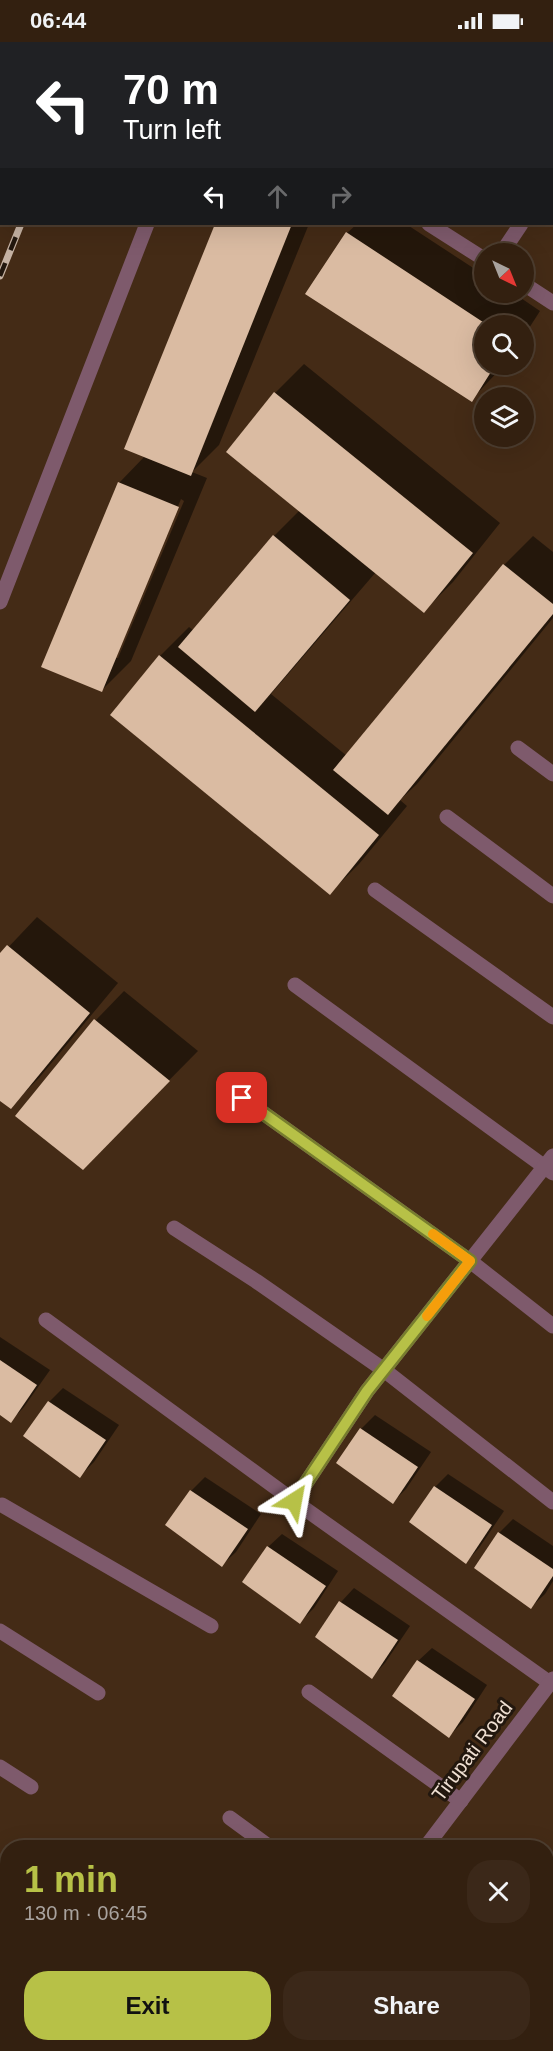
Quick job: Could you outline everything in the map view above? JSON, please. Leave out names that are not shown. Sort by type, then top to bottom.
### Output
[{"type":"street","points":[[0,602],[147,225]]},
{"type":"street","points":[[431,225],[474,253]]},
{"type":"street","points":[[509,243],[521,225]]},
{"type":"street","points":[[534,291],[553,303]]},
{"type":"street","points":[[518,748],[553,774]]},
{"type":"street","points":[[447,816],[553,896]]},
{"type":"street","points":[[375,890],[553,1017]]},
{"type":"street","points":[[294,1501],[367,1391],[550,1165],[295,985]]},
{"type":"street","points":[[242,1098],[470,1261],[553,1326]]},
{"type":"street","points":[[174,1228],[256,1281],[384,1370],[553,1502]]},
{"type":"street","points":[[46,1320],[294,1501],[552,1681]]},
{"type":"street","points":[[1,1506],[211,1626]]},
{"type":"street","points":[[0,1631],[98,1693]]},
{"type":"street","name":"Tirupati Road","points":[[431,1840],[552,1681]]},
{"type":"street","points":[[309,1692],[461,1801]]},
{"type":"street","points":[[0,1767],[31,1787]]},
{"type":"street","points":[[230,1818],[260,1840]]},
{"type":"building","points":[[215,225],[292,225],[191,476],[124,449]]},
{"type":"building","points":[[346,232],[474,316],[474,375],[489,375],[481,387],[474,387],[472,402],[305,294]]},
{"type":"building","points":[[274,392],[473,553],[424,613],[226,452]]},
{"type":"building","points":[[118,482],[179,507],[102,692],[41,667]]},
{"type":"building","points":[[273,535],[350,600],[255,712],[178,647]]},
{"type":"building","points":[[503,564],[553,604],[553,614],[388,815],[333,770]]},
{"type":"building","points":[[159,655],[379,835],[330,895],[110,715]]},
{"type":"building","points":[[7,945],[90,1013],[11,1109],[0,1101],[0,953]]},
{"type":"building","points":[[94,1019],[170,1081],[83,1170],[15,1116]]},
{"type":"building","points":[[0,1360],[37,1385],[11,1423],[0,1415]]},
{"type":"building","points":[[48,1401],[106,1440],[80,1478],[23,1436]]},
{"type":"building","points":[[360,1428],[418,1467],[393,1504],[336,1463]]},
{"type":"building","points":[[434,1486],[492,1525],[466,1564],[409,1522]]},
{"type":"building","points":[[190,1490],[248,1529],[222,1567],[165,1525]]},
{"type":"building","points":[[498,1532],[553,1569],[553,1576],[531,1609],[474,1568]]},
{"type":"building","points":[[267,1546],[326,1586],[300,1624],[242,1582]]},
{"type":"building","points":[[339,1601],[398,1640],[372,1679],[315,1637]]},
{"type":"building","points":[[417,1660],[475,1699],[449,1738],[392,1696]]},
{"type":"railway","points":[[0,276],[21,225]]},
{"type":"slow traffic","points":[[427,1316],[470,1261],[433,1234]]},
{"type":"route","points":[[242,1098],[470,1261],[367,1391],[294,1501]]}]
